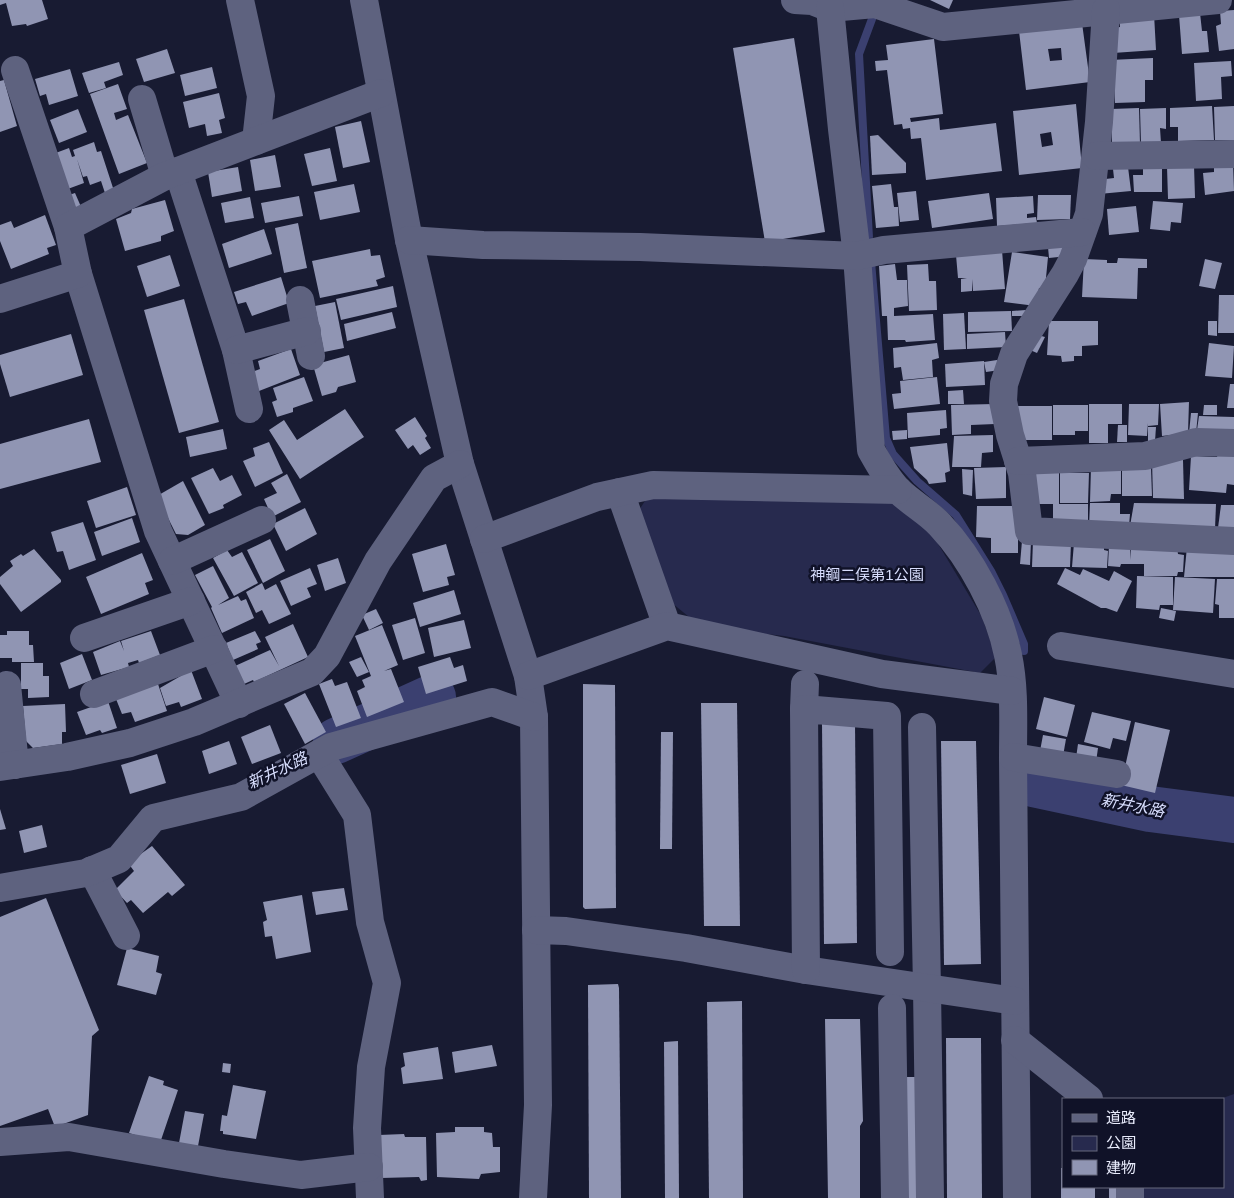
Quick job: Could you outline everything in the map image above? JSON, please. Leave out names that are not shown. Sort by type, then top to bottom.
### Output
[{"type":"street","points":[[240,0],[261,96],[256,141]]},
{"type":"street","points":[[364,0],[409,240],[460,464],[528,676],[534,717],[538,1104],[532,1198]]},
{"type":"street","points":[[795,0],[812,1],[830,8],[875,4],[943,27],[1218,0]]},
{"type":"street","points":[[830,8],[857,256],[871,450],[883,471],[898,490],[939,524],[970,565],[996,615],[1008,655],[1012,691],[1017,1198]]},
{"type":"street","points":[[1106,10],[1099,122],[1088,214],[1073,258],[1065,274],[1014,354],[1004,384],[1003,401],[1010,434],[1022,473],[1029,531],[1234,541]]},
{"type":"street","points":[[15,70],[68,227],[78,274],[158,531],[239,704]]},
{"type":"street","points":[[68,227],[172,174],[382,93]]},
{"type":"street","points":[[142,99],[172,174],[236,350],[249,409]]},
{"type":"street","points":[[1096,156],[1234,154]]},
{"type":"street","points":[[409,240],[482,245],[640,247],[857,256],[884,250],[1082,232]]},
{"type":"street","points":[[0,299],[78,274]]},
{"type":"street","points":[[236,350],[309,344],[300,300]]},
{"type":"street","points":[[1018,461],[1145,456],[1196,442],[1234,443]]},
{"type":"street","points":[[7,685],[8,766],[130,743],[194,722],[312,672],[327,656],[378,560],[434,478],[460,464]]},
{"type":"street","points":[[484,539],[597,497],[654,485],[898,490]]},
{"type":"street","points":[[620,492],[667,626]]},
{"type":"street","points":[[172,561],[262,521]]},
{"type":"street","points":[[84,638],[191,601]]},
{"type":"street","points":[[528,676],[667,626],[882,674],[1012,691]]},
{"type":"street","points":[[1060,646],[1234,674]]},
{"type":"street","points":[[94,694],[214,649]]},
{"type":"street","points":[[806,970],[804,697],[887,716],[890,952]]},
{"type":"street","points":[[0,888],[86,873],[119,859],[153,818],[241,797],[331,747],[492,702],[534,717]]},
{"type":"street","points":[[922,727],[930,1198]]},
{"type":"street","points":[[319,754],[358,815],[370,922],[387,984],[371,1067],[367,1128],[370,1198]]},
{"type":"street","points":[[1013,757],[1117,774]]},
{"type":"street","points":[[92,870],[126,936]]},
{"type":"street","points":[[536,930],[566,931],[686,948],[806,970],[1015,1001]]},
{"type":"street","points":[[892,1008],[894,1198]]},
{"type":"street","points":[[1015,1040],[1088,1098]]},
{"type":"street","points":[[0,1142],[69,1137],[224,1164],[301,1175],[369,1167]]},
{"type":"green space","name":"神鋼二俣第1公園","points":[[651,492],[898,503],[931,532],[982,617],[996,657],[980,673],[784,636],[700,626],[672,603],[639,510]]},
{"type":"green space","points":[[1234,1094],[1234,1198],[1140,1198],[1140,1188],[1224,1188],[1223,1098]]},
{"type":"building","points":[[0,0],[42,0],[48,19],[27,26],[26,24],[12,26],[6,3],[0,5]]},
{"type":"building","points":[[930,0],[953,0],[949,9]]},
{"type":"building","points":[[1234,10],[1234,49],[1219,51],[1216,26],[1221,24],[1220,11]]},
{"type":"building","points":[[1200,13],[1202,31],[1207,31],[1209,52],[1182,54],[1179,15]]},
{"type":"building","points":[[1154,14],[1156,50],[1113,53],[1114,28],[1120,27],[1119,16]]},
{"type":"building","points":[[1082,23],[1090,82],[1026,90],[1019,31]],"holes":[[[1061,48],[1062,60],[1050,61],[1048,49]]]},
{"type":"building","points":[[794,38],[825,232],[765,242],[733,48]]},
{"type":"building","points":[[934,39],[943,114],[910,118],[911,122],[939,118],[940,130],[996,123],[1002,171],[926,180],[921,138],[911,139],[910,128],[903,129],[902,124],[894,125],[887,70],[876,71],[875,61],[888,60],[886,45]]},
{"type":"building","points":[[167,49],[175,73],[144,82],[136,59]]},
{"type":"building","points":[[1153,58],[1153,80],[1145,80],[1145,102],[1115,103],[1114,80],[1110,60]]},
{"type":"building","points":[[1231,61],[1232,76],[1221,77],[1222,99],[1196,101],[1194,63]]},
{"type":"building","points":[[119,62],[123,75],[104,82],[106,88],[89,93],[82,73]]},
{"type":"building","points":[[212,67],[217,88],[185,96],[180,75]]},
{"type":"building","points":[[70,69],[78,96],[49,105],[46,94],[40,96],[35,79]]},
{"type":"building","points":[[4,80],[17,126],[0,132],[0,81]]},
{"type":"building","points":[[118,84],[127,109],[114,113],[116,120],[128,115],[147,163],[119,174],[90,94]]},
{"type":"building","points":[[219,93],[225,118],[219,120],[222,133],[207,136],[205,124],[189,128],[183,102]]},
{"type":"building","points":[[1076,104],[1082,168],[1019,175],[1013,111]],"holes":[[[1051,132],[1053,145],[1042,147],[1040,134]]]},
{"type":"building","points":[[1212,106],[1214,140],[1178,141],[1178,127],[1170,127],[1170,108]]},
{"type":"building","points":[[1234,106],[1234,140],[1215,140],[1214,107]]},
{"type":"building","points":[[1139,108],[1140,144],[1112,145],[1111,109]]},
{"type":"building","points":[[1166,108],[1166,129],[1160,128],[1161,143],[1141,144],[1140,109]]},
{"type":"building","points":[[78,109],[87,132],[59,143],[50,120]]},
{"type":"building","points":[[361,121],[370,162],[343,168],[335,127]]},
{"type":"building","points":[[878,135],[906,163],[906,173],[872,175],[870,136]]},
{"type":"building","points":[[94,142],[97,152],[101,151],[115,194],[106,196],[101,181],[90,185],[87,176],[83,177],[77,159],[84,183],[65,190],[53,154],[69,148],[72,157],[75,156],[73,150]]},
{"type":"building","points":[[330,148],[337,181],[312,186],[304,154]]},
{"type":"building","points":[[275,155],[281,187],[255,191],[250,160]]},
{"type":"building","points":[[1143,162],[1162,162],[1162,192],[1134,192],[1133,175],[1143,175]]},
{"type":"building","points":[[1233,162],[1234,191],[1205,195],[1203,173],[1214,172],[1214,163]]},
{"type":"building","points":[[1194,166],[1195,198],[1168,199],[1167,167]]},
{"type":"building","points":[[238,167],[242,191],[212,197],[208,172]]},
{"type":"building","points":[[1128,167],[1131,191],[1099,194],[1097,180],[1114,178],[1113,169]]},
{"type":"building","points":[[354,184],[360,212],[320,220],[314,192]]},
{"type":"building","points":[[891,184],[894,207],[898,207],[899,226],[876,228],[872,186]]},
{"type":"building","points":[[916,191],[919,220],[900,222],[897,193]]},
{"type":"building","points":[[75,193],[82,209],[72,213],[66,196]]},
{"type":"building","points":[[989,193],[993,219],[932,228],[928,201]]},
{"type":"building","points":[[1038,195],[1071,195],[1070,219],[1037,220]]},
{"type":"building","points":[[299,196],[303,216],[265,223],[261,203]]},
{"type":"building","points":[[1033,196],[1034,213],[1027,214],[1027,218],[1036,217],[1037,223],[997,226],[996,198]]},
{"type":"building","points":[[250,197],[254,218],[225,223],[221,203]]},
{"type":"building","points":[[165,200],[174,231],[161,236],[161,241],[125,251],[116,219],[131,213],[132,209]]},
{"type":"building","points":[[1153,201],[1183,203],[1181,223],[1171,222],[1170,231],[1150,229]]},
{"type":"building","points":[[1136,206],[1139,232],[1109,235],[1107,209]]},
{"type":"building","points":[[45,215],[56,245],[47,248],[49,254],[11,269],[0,241],[0,225],[11,221],[14,228]]},
{"type":"building","points":[[298,223],[307,268],[284,273],[275,228]]},
{"type":"building","points":[[264,229],[272,254],[229,268],[222,244]]},
{"type":"building","points":[[1067,245],[1068,256],[1049,258],[1048,247]]},
{"type":"building","points":[[370,249],[371,256],[380,255],[385,277],[376,280],[378,286],[320,298],[312,261]]},
{"type":"building","points":[[1002,250],[1005,289],[973,291],[972,279],[972,291],[961,292],[961,279],[967,278],[958,278],[956,255]]},
{"type":"building","points":[[1012,252],[1048,257],[1045,288],[1039,288],[1036,306],[1004,302]]},
{"type":"building","points":[[170,255],[180,286],[147,297],[137,266]]},
{"type":"building","points":[[1118,258],[1147,259],[1147,268],[1138,268],[1137,299],[1082,297],[1084,259],[1107,260],[1107,263],[1117,263]]},
{"type":"building","points":[[1205,259],[1222,263],[1215,289],[1199,286]]},
{"type":"building","points":[[895,264],[897,280],[907,280],[908,306],[894,308],[894,316],[933,314],[935,340],[906,342],[905,340],[888,340],[887,316],[882,316],[879,266]]},
{"type":"building","points":[[928,264],[929,281],[936,281],[937,310],[909,311],[907,265]]},
{"type":"building","points":[[281,277],[289,303],[252,316],[246,302],[238,304],[234,292]]},
{"type":"building","points":[[393,286],[397,307],[341,320],[336,299]]},
{"type":"building","points":[[1219,295],[1234,295],[1234,333],[1218,333]]},
{"type":"building","points":[[184,299],[219,422],[179,433],[144,310]]},
{"type":"building","points":[[335,302],[344,348],[324,352],[315,306]]},
{"type":"building","points":[[1026,310],[1027,316],[1012,316],[1012,311]]},
{"type":"building","points":[[1011,311],[1012,331],[968,332],[968,312]]},
{"type":"building","points":[[392,312],[396,328],[347,341],[344,324]]},
{"type":"building","points":[[964,313],[966,349],[944,350],[943,314]]},
{"type":"building","points":[[1049,321],[1098,321],[1098,345],[1082,346],[1082,356],[1074,356],[1074,361],[1062,362],[1061,356],[1047,355]]},
{"type":"building","points":[[1208,321],[1217,321],[1217,336],[1208,335]]},
{"type":"building","points":[[1005,332],[1006,347],[967,349],[967,334]]},
{"type":"building","points":[[71,334],[83,375],[10,397],[0,364],[0,355]]},
{"type":"building","points":[[1038,335],[1045,337],[1037,353],[1030,350]]},
{"type":"building","points":[[937,343],[939,358],[932,360],[933,377],[903,380],[901,367],[894,368],[893,348]]},
{"type":"building","points":[[1209,343],[1234,346],[1232,378],[1205,376]]},
{"type":"building","points":[[291,349],[300,375],[259,391],[252,372],[260,369],[258,361]]},
{"type":"building","points":[[349,355],[356,382],[338,387],[336,392],[322,396],[313,365]]},
{"type":"building","points":[[997,360],[1000,370],[986,372],[984,362]]},
{"type":"building","points":[[984,361],[985,385],[946,387],[945,364]]},
{"type":"building","points":[[304,377],[313,401],[293,408],[293,412],[277,417],[272,402],[277,400],[273,388]]},
{"type":"building","points":[[937,377],[940,404],[894,409],[892,394],[901,393],[900,381]]},
{"type":"building","points":[[1230,384],[1234,384],[1234,408],[1227,408]]},
{"type":"building","points":[[963,390],[964,404],[948,404],[948,391]]},
{"type":"building","points":[[1189,402],[1188,433],[1162,436],[1160,404]]},
{"type":"building","points":[[994,404],[995,424],[971,425],[971,434],[952,435],[951,405]]},
{"type":"building","points":[[1089,404],[1122,404],[1122,424],[1108,424],[1108,443],[1089,443]]},
{"type":"building","points":[[1129,404],[1159,404],[1158,425],[1148,426],[1148,423],[1147,436],[1128,435]]},
{"type":"building","points":[[1053,405],[1088,405],[1088,431],[1075,431],[1075,435],[1053,435]]},
{"type":"building","points":[[1204,405],[1217,405],[1217,415],[1203,415]]},
{"type":"building","points":[[1018,406],[1052,406],[1052,440],[1018,440]]},
{"type":"building","points":[[345,409],[364,437],[300,479],[269,430],[284,420],[297,440]]},
{"type":"building","points":[[946,410],[947,428],[940,429],[940,435],[908,438],[907,413]]},
{"type":"building","points":[[1191,413],[1198,413],[1196,433],[1189,433]]},
{"type":"building","points":[[1199,416],[1234,417],[1234,432],[1197,430]]},
{"type":"building","points":[[415,417],[427,436],[425,438],[431,448],[420,455],[413,445],[408,449],[395,430]]},
{"type":"building","points":[[89,419],[101,462],[0,489],[0,444]]},
{"type":"building","points":[[1118,425],[1127,425],[1127,442],[1117,442]]},
{"type":"building","points":[[1148,427],[1156,427],[1155,441],[1148,441]]},
{"type":"building","points":[[223,429],[227,449],[190,457],[186,437]]},
{"type":"building","points":[[907,430],[907,439],[893,440],[892,431]]},
{"type":"building","points":[[993,435],[993,452],[982,453],[981,467],[952,467],[954,436]]},
{"type":"building","points":[[269,442],[283,473],[255,487],[243,461],[255,456],[253,448]]},
{"type":"building","points":[[947,443],[950,471],[945,473],[946,482],[929,484],[914,468],[910,447]]},
{"type":"building","points":[[1218,454],[1234,455],[1234,485],[1227,484],[1226,493],[1189,490],[1191,456],[1217,457]]},
{"type":"building","points":[[1152,460],[1183,460],[1184,499],[1153,498]]},
{"type":"building","points":[[1006,467],[1006,498],[976,499],[974,468]]},
{"type":"building","points":[[1091,467],[1121,468],[1121,494],[1111,494],[1110,501],[1090,502]]},
{"type":"building","points":[[213,468],[220,481],[232,475],[242,495],[223,505],[224,508],[209,514],[191,478]]},
{"type":"building","points":[[1122,468],[1151,468],[1152,496],[1122,496]]},
{"type":"building","points":[[962,469],[973,470],[972,496],[963,494]]},
{"type":"building","points":[[1059,471],[1059,504],[1088,504],[1088,524],[1053,524],[1053,504],[1036,504],[1035,472]]},
{"type":"building","points":[[1060,473],[1089,473],[1088,503],[1060,503]]},
{"type":"building","points":[[287,474],[301,502],[272,517],[264,499],[277,493],[271,483]]},
{"type":"building","points":[[183,481],[205,525],[188,535],[176,534],[157,496]]},
{"type":"building","points":[[127,487],[136,515],[96,528],[87,501]]},
{"type":"building","points":[[1090,503],[1120,503],[1120,514],[1130,514],[1129,526],[1089,526]]},
{"type":"building","points":[[1134,503],[1216,504],[1215,529],[1130,526]]},
{"type":"building","points":[[1221,505],[1234,505],[1234,529],[1218,528]]},
{"type":"building","points":[[977,506],[1015,506],[1018,553],[991,553],[991,538],[976,537]]},
{"type":"building","points":[[305,508],[317,534],[286,551],[273,524]]},
{"type":"building","points":[[132,518],[140,542],[102,556],[94,532]]},
{"type":"building","points":[[83,522],[96,560],[69,570],[63,551],[57,552],[51,532]]},
{"type":"building","points":[[270,539],[285,571],[263,583],[247,550]]},
{"type":"building","points":[[1022,541],[1031,541],[1030,565],[1020,564]]},
{"type":"building","points":[[1033,541],[1071,543],[1070,567],[1032,567]]},
{"type":"building","points":[[1074,543],[1104,545],[1104,550],[1108,551],[1107,568],[1072,567]]},
{"type":"building","points":[[446,544],[455,575],[447,577],[449,585],[423,592],[412,554]]},
{"type":"building","points":[[1109,545],[1130,546],[1130,560],[1131,546],[1177,547],[1178,554],[1184,555],[1183,572],[1178,572],[1177,576],[1144,576],[1144,564],[1121,564],[1120,567],[1108,566]]},
{"type":"building","points":[[1187,547],[1234,547],[1234,577],[1184,577]]},
{"type":"building","points":[[34,549],[61,582],[21,612],[0,584],[0,577],[13,566],[10,561]]},
{"type":"building","points":[[227,550],[232,557],[242,552],[258,583],[234,596],[213,558]]},
{"type":"building","points":[[142,553],[153,580],[145,583],[149,594],[101,614],[86,577]]},
{"type":"building","points":[[338,558],[346,583],[325,591],[317,565]]},
{"type":"building","points":[[213,566],[229,598],[218,605],[238,596],[241,601],[246,599],[254,618],[222,633],[212,607],[195,575]]},
{"type":"building","points":[[310,568],[317,584],[307,588],[311,597],[291,606],[280,581]]},
{"type":"building","points":[[1065,568],[1080,575],[1083,569],[1109,581],[1114,571],[1132,581],[1117,612],[1101,608],[1057,584]]},
{"type":"building","points":[[1137,576],[1173,577],[1173,605],[1160,605],[1159,610],[1136,608]]},
{"type":"building","points":[[1175,577],[1215,579],[1213,613],[1173,610]]},
{"type":"building","points":[[1217,579],[1234,579],[1234,618],[1219,618],[1219,605],[1215,604]]},
{"type":"building","points":[[262,583],[265,590],[276,584],[291,614],[269,624],[262,610],[256,613],[246,592]]},
{"type":"building","points":[[454,590],[461,614],[420,627],[413,603]]},
{"type":"building","points":[[1161,608],[1176,611],[1174,621],[1159,618]]},
{"type":"building","points":[[376,609],[383,623],[369,630],[362,615]]},
{"type":"building","points":[[415,618],[425,653],[403,660],[392,625]]},
{"type":"building","points":[[464,620],[471,648],[434,657],[428,628]]},
{"type":"building","points":[[293,624],[308,657],[254,682],[253,680],[244,684],[235,666],[270,650],[279,666],[265,637]]},
{"type":"building","points":[[382,625],[398,665],[384,671],[391,669],[404,702],[367,717],[357,691],[365,687],[362,680],[371,676],[355,636]]},
{"type":"building","points":[[7,631],[29,631],[29,645],[33,645],[34,662],[12,662],[12,658],[0,658],[0,635],[7,635]]},
{"type":"building","points":[[151,631],[160,655],[139,663],[138,660],[128,663],[129,667],[101,675],[93,652],[120,641],[124,651],[121,641]]},
{"type":"building","points":[[255,631],[261,642],[256,644],[258,649],[233,660],[226,643]]},
{"type":"building","points":[[82,654],[92,680],[69,689],[60,663]]},
{"type":"building","points":[[361,657],[369,672],[357,677],[349,662]]},
{"type":"building","points":[[450,657],[454,668],[463,665],[467,681],[426,694],[418,667]]},
{"type":"building","points":[[21,663],[43,663],[43,676],[49,676],[49,697],[28,698],[28,689],[21,689]]},
{"type":"building","points":[[191,670],[202,699],[181,707],[179,702],[166,706],[160,688]]},
{"type":"building","points":[[332,679],[335,686],[347,682],[361,718],[336,727],[319,684]]},
{"type":"building","points":[[158,684],[167,711],[135,722],[131,712],[122,714],[116,699]]},
{"type":"building","points":[[583,684],[615,685],[616,908],[585,909],[583,907]]},
{"type":"building","points":[[305,693],[326,732],[305,744],[284,704]]},
{"type":"building","points":[[1044,697],[1075,705],[1067,737],[1036,729]]},
{"type":"building","points":[[108,701],[117,728],[102,733],[100,730],[86,735],[77,712]]},
{"type":"building","points":[[701,703],[737,703],[740,926],[704,926]]},
{"type":"building","points":[[65,704],[66,732],[62,732],[62,744],[33,748],[26,741],[23,706]]},
{"type":"building","points":[[1092,712],[1131,721],[1126,741],[1113,738],[1110,749],[1084,742]]},
{"type":"building","points":[[1135,722],[1170,730],[1155,793],[1121,785]]},
{"type":"building","points":[[822,723],[855,723],[857,943],[824,944]]},
{"type":"building","points":[[270,725],[281,753],[252,764],[241,737]]},
{"type":"building","points":[[661,732],[673,732],[672,849],[660,849]]},
{"type":"building","points":[[1043,735],[1066,739],[1063,756],[1040,751]]},
{"type":"building","points":[[229,741],[237,764],[209,774],[202,751]]},
{"type":"building","points":[[941,741],[976,741],[981,964],[944,965]]},
{"type":"building","points":[[1078,744],[1098,748],[1096,762],[1076,758]]},
{"type":"building","points":[[157,754],[166,783],[130,794],[121,765]]},
{"type":"building","points":[[0,809],[6,829],[0,830]]},
{"type":"building","points":[[42,825],[47,847],[24,853],[19,831]]},
{"type":"building","points":[[152,846],[185,885],[172,896],[168,892],[143,913],[131,900],[127,903],[115,890],[134,871],[128,863]]},
{"type":"building","points":[[344,888],[348,910],[316,915],[312,892]]},
{"type":"building","points":[[302,895],[311,952],[276,959],[272,936],[265,937],[263,922],[267,920],[263,902]]},
{"type":"building","points":[[46,898],[99,1030],[92,1036],[88,1115],[55,1127],[48,1109],[0,1126],[0,917]]},
{"type":"building","points":[[127,948],[159,956],[156,972],[162,974],[156,995],[117,985]]},
{"type":"building","points":[[618,984],[621,1198],[589,1198],[588,985]]},
{"type":"building","points":[[742,1001],[743,1198],[709,1198],[707,1002]]},
{"type":"building","points":[[825,1019],[860,1019],[863,1121],[860,1126],[860,1198],[828,1198]]},
{"type":"building","points":[[946,1038],[981,1038],[982,1198],[947,1198]]},
{"type":"building","points":[[678,1041],[679,1198],[665,1198],[664,1042]]},
{"type":"building","points":[[492,1045],[497,1066],[455,1073],[452,1052]]},
{"type":"building","points":[[438,1047],[443,1079],[403,1084],[401,1068],[405,1066],[403,1053]]},
{"type":"building","points":[[223,1063],[231,1064],[230,1073],[222,1072]]},
{"type":"building","points":[[149,1076],[164,1081],[163,1085],[178,1090],[160,1143],[129,1133]]},
{"type":"building","points":[[903,1077],[918,1077],[917,1198],[905,1198]]},
{"type":"building","points":[[233,1085],[266,1091],[256,1139],[223,1134],[223,1131],[220,1131],[222,1115],[227,1116]]},
{"type":"building","points":[[185,1111],[204,1114],[198,1146],[179,1143]]},
{"type":"building","points":[[455,1127],[484,1127],[484,1132],[492,1133],[493,1147],[500,1147],[500,1172],[481,1174],[479,1179],[437,1177],[436,1133],[455,1132]]},
{"type":"building","points":[[404,1134],[405,1137],[426,1137],[427,1180],[421,1181],[419,1177],[381,1178],[379,1135]]},
{"type":"building","points":[[1061,1168],[1062,1188],[1095,1188],[1095,1198],[1061,1198]]},
{"type":"building","points":[[1109,1188],[1119,1188],[1119,1198],[1109,1198]]},
{"type":"waterway","points":[[872,19],[859,54],[869,238],[886,438],[893,454],[917,481],[956,515],[991,571],[1024,644],[1024,651]]},
{"type":"waterway","name":"新井水路","points":[[336,741],[433,697]]},
{"type":"waterway","name":"新井水路","points":[[1033,784],[1150,809],[1234,820]]}]
